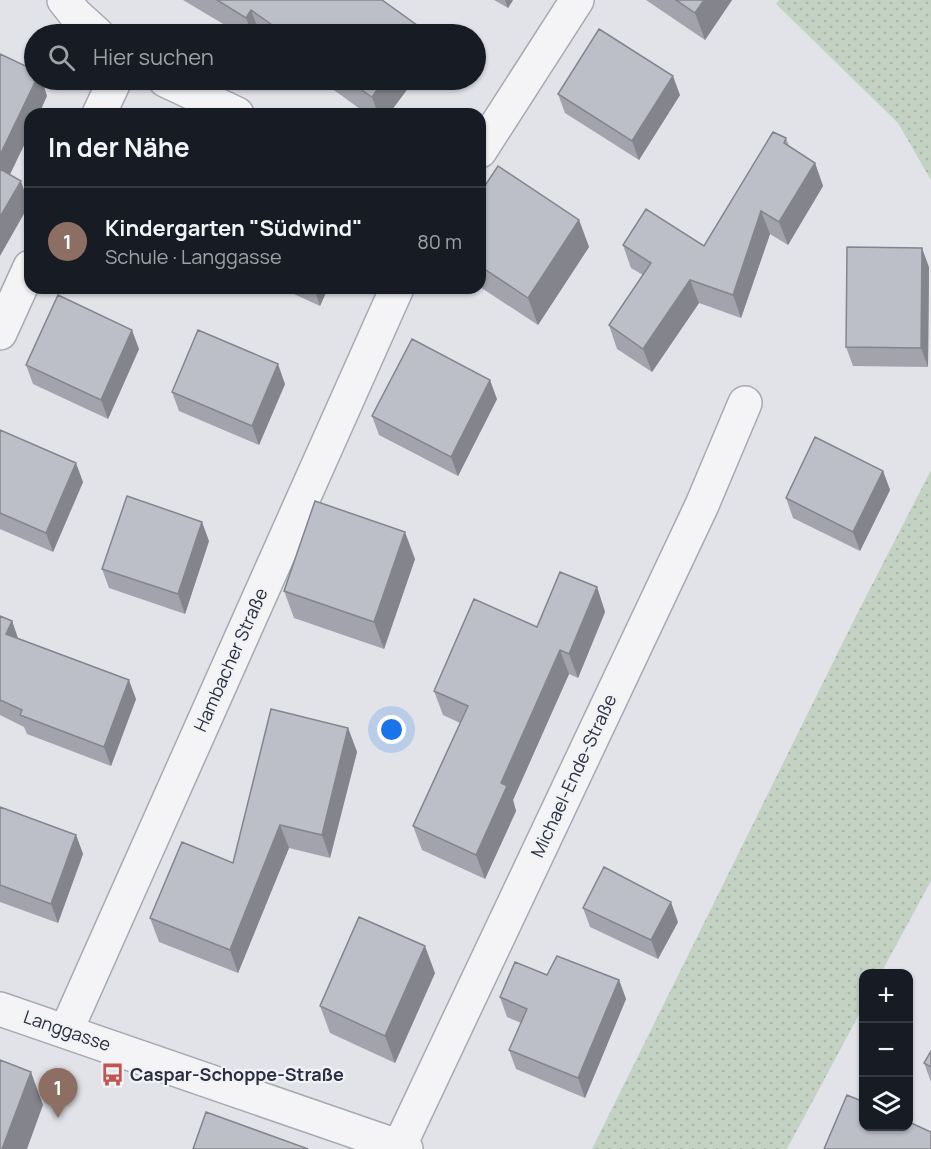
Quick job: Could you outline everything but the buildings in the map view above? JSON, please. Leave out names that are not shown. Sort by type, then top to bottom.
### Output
[{"type":"street","points":[[64,0],[86,24]]},
{"type":"street","points":[[486,142],[577,0]]},
{"type":"street","points":[[102,108],[110,90]]},
{"type":"street","points":[[186,90],[224,108]]},
{"type":"street","points":[[0,333],[24,280]]},
{"type":"street","name":"Hambacher Straße","points":[[66,1031],[394,294]]},
{"type":"street","name":"Michael-Ende-Straße","points":[[403,1148],[702,505],[745,403]]},
{"type":"street","name":"Langgasse","points":[[0,1009],[403,1148]]},
{"type":"green space","points":[[779,0],[931,0],[931,180],[898,123],[776,4]]},
{"type":"green space","points":[[931,470],[931,881],[883,969],[859,969],[859,1014],[787,1149],[592,1149],[855,618]]},
{"type":"place","name":"Caspar-Schoppe-Straße","points":[[112,1075]]},
{"type":"place","name":"Kindergarten \"Südwind\"","points":[[58,1118]]}]
